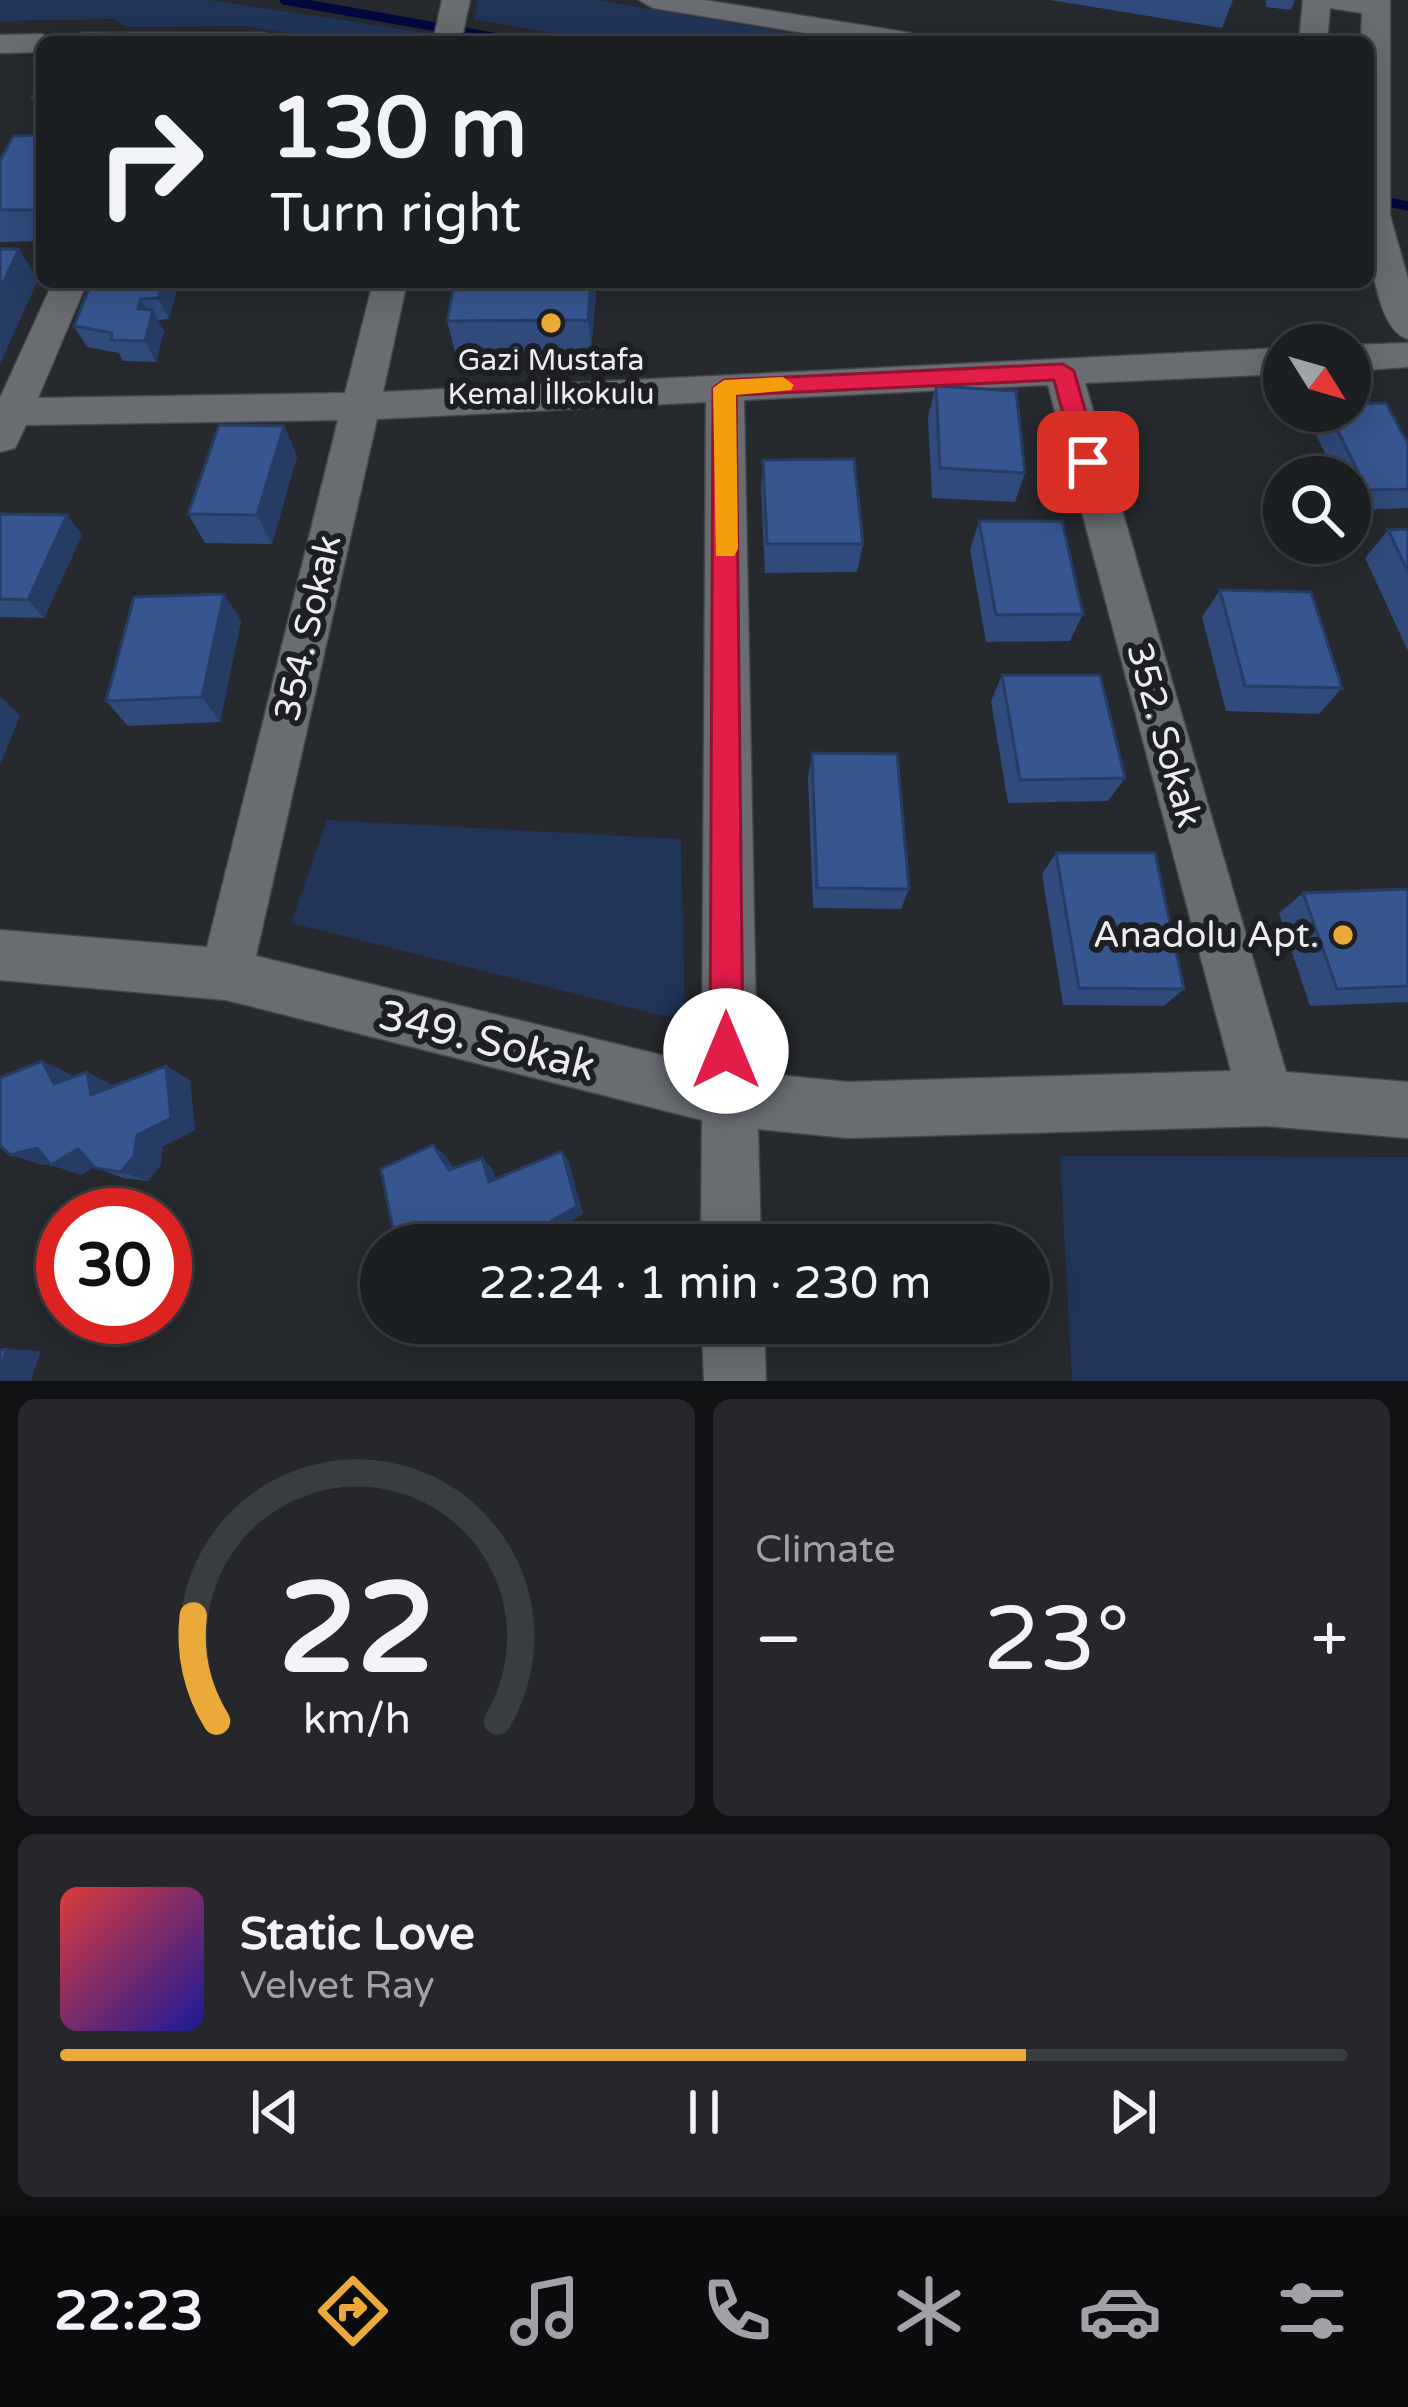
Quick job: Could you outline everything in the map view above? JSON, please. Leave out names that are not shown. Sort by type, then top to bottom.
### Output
[{"type":"street","points":[[653,0],[874,36]]},
{"type":"street","points":[[1314,36],[1317,0]]},
{"type":"street","points":[[1329,0],[1376,4],[1374,49]]},
{"type":"street","points":[[0,44],[36,43]]},
{"type":"street","points":[[1374,118],[1408,125]]},
{"type":"street","points":[[1374,153],[1380,225],[1408,327]]},
{"type":"street","points":[[67,288],[4,422],[1263,362]]},
{"type":"street","name":"354. Sokak","points":[[226,974],[389,288]]},
{"type":"street","points":[[1371,357],[1408,356]]},
{"type":"street","name":"352. Sokak","points":[[1063,371],[1266,1098]]},
{"type":"street","points":[[724,388],[729,1224]]},
{"type":"street","name":"349. Sokak","points":[[0,955],[226,974],[726,1098],[848,1110],[1266,1098],[1408,1110]]},
{"type":"street","points":[[734,1344],[735,1381]]},
{"type":"shaded area","points":[[0,0],[210,0],[426,33],[305,36],[244,26],[128,27],[114,19],[0,21]]},
{"type":"shaded area","points":[[478,0],[596,0],[806,36],[569,36],[474,19]]},
{"type":"shaded area","points":[[327,820],[681,839],[685,1021],[291,923]]},
{"type":"shaded area","points":[[1060,1156],[1408,1157],[1408,1381],[1072,1381]]},
{"type":"building","points":[[36,135],[35,210],[0,210],[0,161],[13,136]]},
{"type":"building","points":[[0,249],[19,249],[0,289]]},
{"type":"building","points":[[89,288],[161,288],[158,298],[141,299],[138,309],[153,310],[145,341],[111,340],[112,333],[74,326]]},
{"type":"building","points":[[591,288],[588,320],[447,321],[453,290]]},
{"type":"building","points":[[936,386],[1016,391],[1025,473],[940,468]]},
{"type":"building","points":[[1371,403],[1386,403],[1408,444],[1408,489],[1371,490],[1371,456],[1350,456],[1338,432],[1371,432]]},
{"type":"building","points":[[219,425],[284,426],[257,515],[188,514]]},
{"type":"building","points":[[854,459],[863,544],[767,544],[763,460]]},
{"type":"building","points":[[0,514],[67,515],[28,600],[0,599]]},
{"type":"building","points":[[979,521],[1062,521],[1083,614],[996,615]]},
{"type":"building","points":[[1408,529],[1408,572],[1388,530]]},
{"type":"building","points":[[1220,590],[1311,592],[1342,688],[1245,686]]},
{"type":"building","points":[[224,594],[202,697],[106,701],[134,597]]},
{"type":"building","points":[[1002,675],[1100,675],[1125,778],[1020,780]]},
{"type":"building","points":[[812,753],[897,754],[909,889],[817,888]]},
{"type":"building","points":[[1056,853],[1155,853],[1184,989],[1079,988]]},
{"type":"building","name":"Anadolu Apt.","points":[[1408,889],[1408,986],[1337,989],[1303,893]]},
{"type":"building","points":[[42,1061],[54,1084],[87,1072],[91,1095],[166,1066],[171,1118],[137,1135],[134,1156],[121,1172],[95,1168],[78,1149],[51,1165],[37,1148],[11,1155],[0,1146],[0,1078]]},
{"type":"building","points":[[433,1145],[449,1170],[482,1158],[489,1182],[562,1151],[577,1206],[547,1224],[392,1224],[381,1169]]},
{"type":"waterway","points":[[284,0],[487,36]]},
{"type":"waterway","points":[[1374,199],[1408,206]]},
{"type":"slow traffic","points":[[725,549],[724,388],[783,385]]},
{"type":"place","name":"Gazi Mustafa Kemal İlkokulu","points":[[551,323]]},
{"type":"place","name":"Anadolu Apt.","points":[[1343,935]]},
{"type":"route","points":[[726,1051],[724,388],[1063,371],[1088,462]]}]
